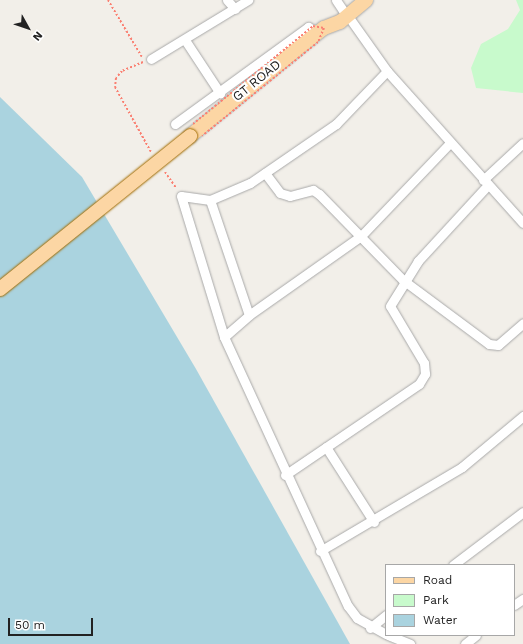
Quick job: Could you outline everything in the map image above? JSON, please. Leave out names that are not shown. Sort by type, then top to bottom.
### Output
[{"type":"main road","points":[[342,8],[354,0]]},
{"type":"main road","points":[[342,8],[366,0]]},
{"type":"main road","name":"GT ROAD","points":[[0,289],[322,30],[342,8]]},
{"type":"street","points":[[227,0],[235,9]]},
{"type":"street","points":[[151,59],[185,40],[248,0]]},
{"type":"street","points":[[342,8],[387,71],[523,223]]},
{"type":"street","points":[[175,124],[308,27],[322,30]]},
{"type":"street","points":[[185,40],[220,92]]},
{"type":"street","points":[[385,634],[370,628],[348,606],[320,551],[224,337],[181,196],[210,200],[265,173],[336,124],[387,71]]},
{"type":"street","points":[[224,337],[249,315],[361,236],[450,143]]},
{"type":"street","points":[[285,475],[419,384],[425,374],[424,363],[390,306],[403,280],[485,182],[523,143]]},
{"type":"street","points":[[265,173],[280,193],[290,196],[313,190],[319,194],[403,280],[489,344],[498,345],[523,323]]},
{"type":"street","points":[[210,200],[249,315]]},
{"type":"street","points":[[320,551],[374,522],[462,467],[523,416]]},
{"type":"street","points":[[326,447],[374,522]]},
{"type":"street","points":[[454,564],[523,512]]},
{"type":"street","points":[[370,628],[385,617]]},
{"type":"street","points":[[390,636],[410,644]]},
{"type":"street","points":[[465,644],[475,636]]},
{"type":"path","points":[[108,0],[128,38],[146,62],[122,70],[116,78],[115,87],[156,158]]},
{"type":"path","points":[[160,164],[181,196]]},
{"type":"green space","points":[[516,0],[523,0],[523,93],[476,88],[471,68],[481,44],[508,29],[520,10]]},
{"type":"water","points":[[0,97],[82,177],[196,369],[350,644],[0,644]]}]
